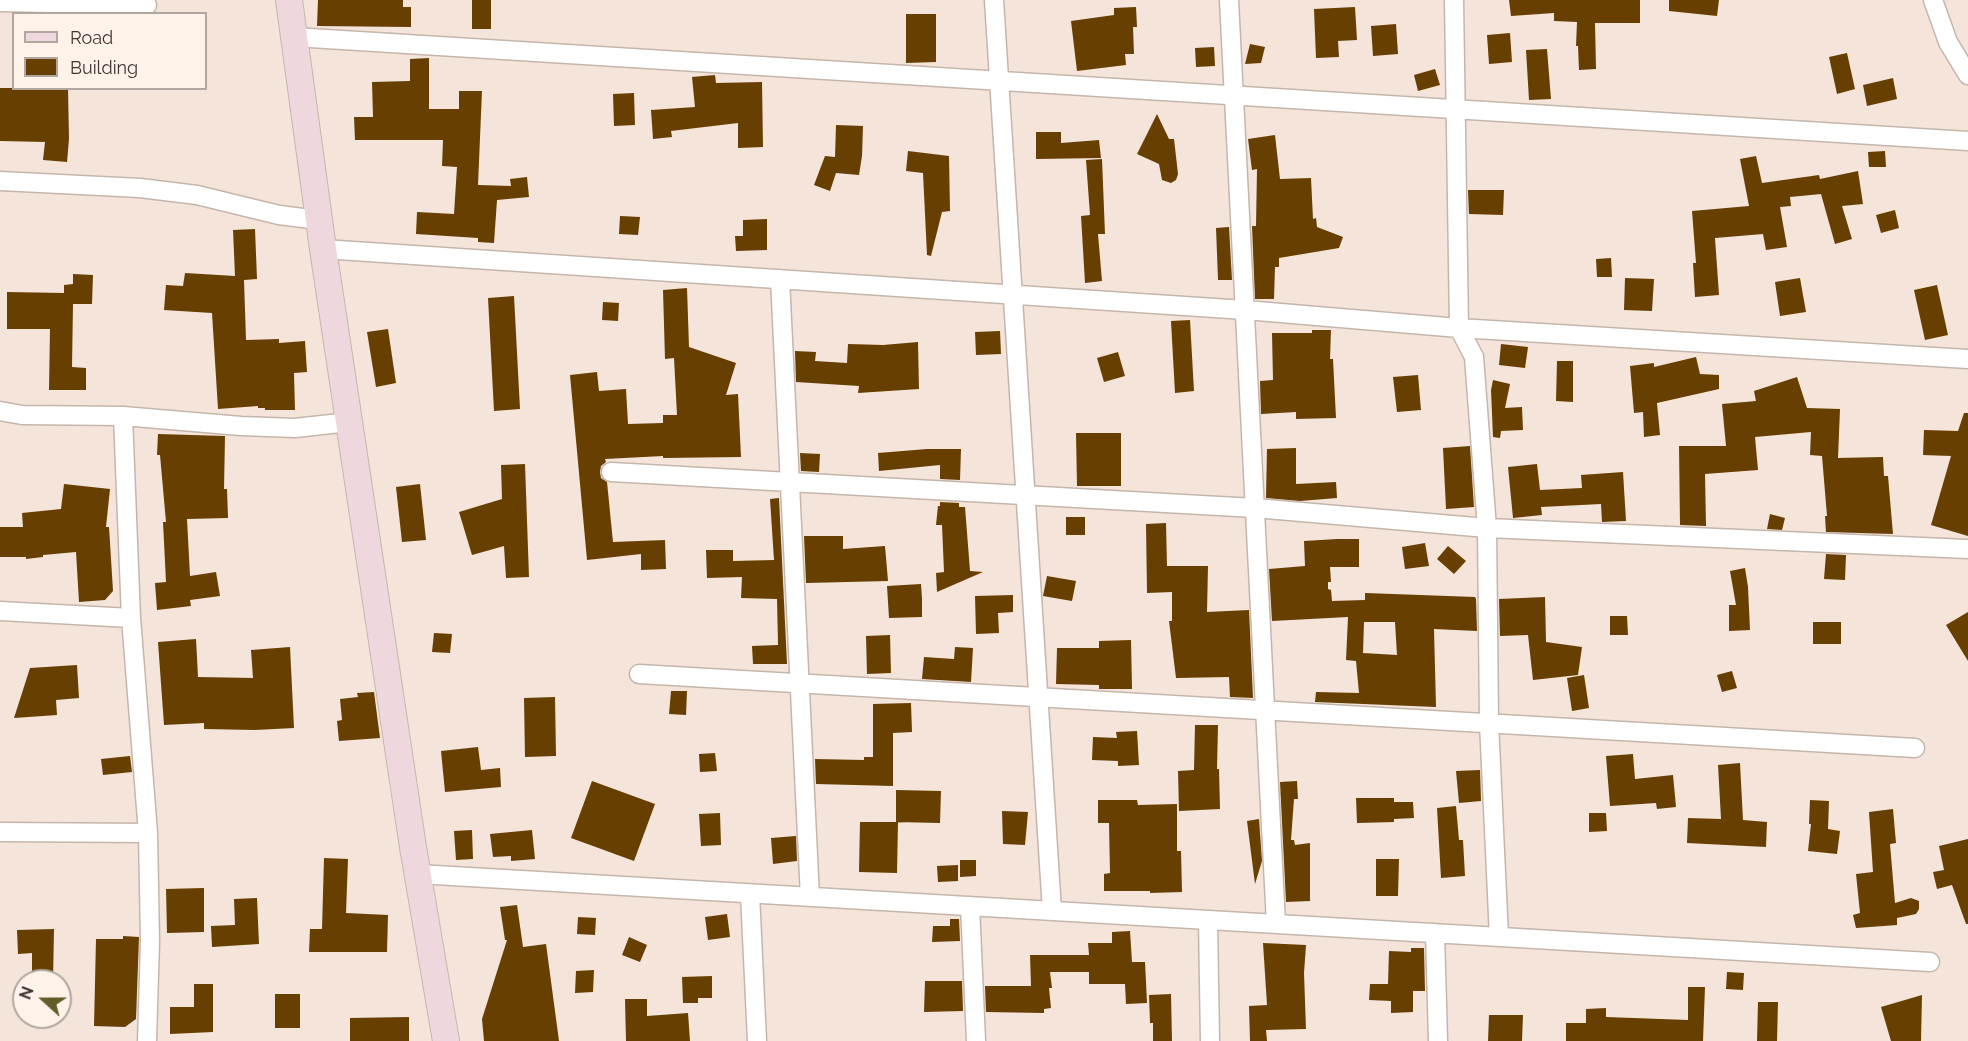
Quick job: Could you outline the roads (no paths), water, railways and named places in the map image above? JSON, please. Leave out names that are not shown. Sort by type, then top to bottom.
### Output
[{"type":"main road","points":[[289,0],[300,93],[349,422],[418,874],[446,1041]]},
{"type":"street","points":[[994,0],[1052,911]]},
{"type":"street","points":[[1229,0],[1276,924]]},
{"type":"street","points":[[1454,0],[1459,328],[1474,357],[1486,528],[1489,723],[1499,937]]},
{"type":"street","points":[[1933,0],[1948,42],[1968,75]]},
{"type":"street","points":[[0,2],[147,5]]},
{"type":"street","points":[[294,37],[1968,141]]},
{"type":"street","points":[[0,181],[140,188],[197,195],[279,215],[319,220]]},
{"type":"street","points":[[323,249],[1245,310],[1459,328],[1968,359]]},
{"type":"street","points":[[780,279],[810,897]]},
{"type":"street","points":[[0,411],[22,416],[123,416],[295,428],[349,422]]},
{"type":"street","points":[[123,416],[130,618],[148,832],[150,942],[147,1041]]},
{"type":"street","points":[[611,472],[1255,508],[1486,528],[1968,549]]},
{"type":"street","points":[[0,611],[130,618]]},
{"type":"street","points":[[639,674],[1914,748]]},
{"type":"street","points":[[0,832],[148,832]]},
{"type":"street","points":[[418,874],[1930,962]]},
{"type":"street","points":[[750,894],[757,1041]]},
{"type":"street","points":[[970,906],[976,1041]]},
{"type":"street","points":[[1208,920],[1210,1041]]},
{"type":"street","points":[[1435,933],[1438,1041]]}]
